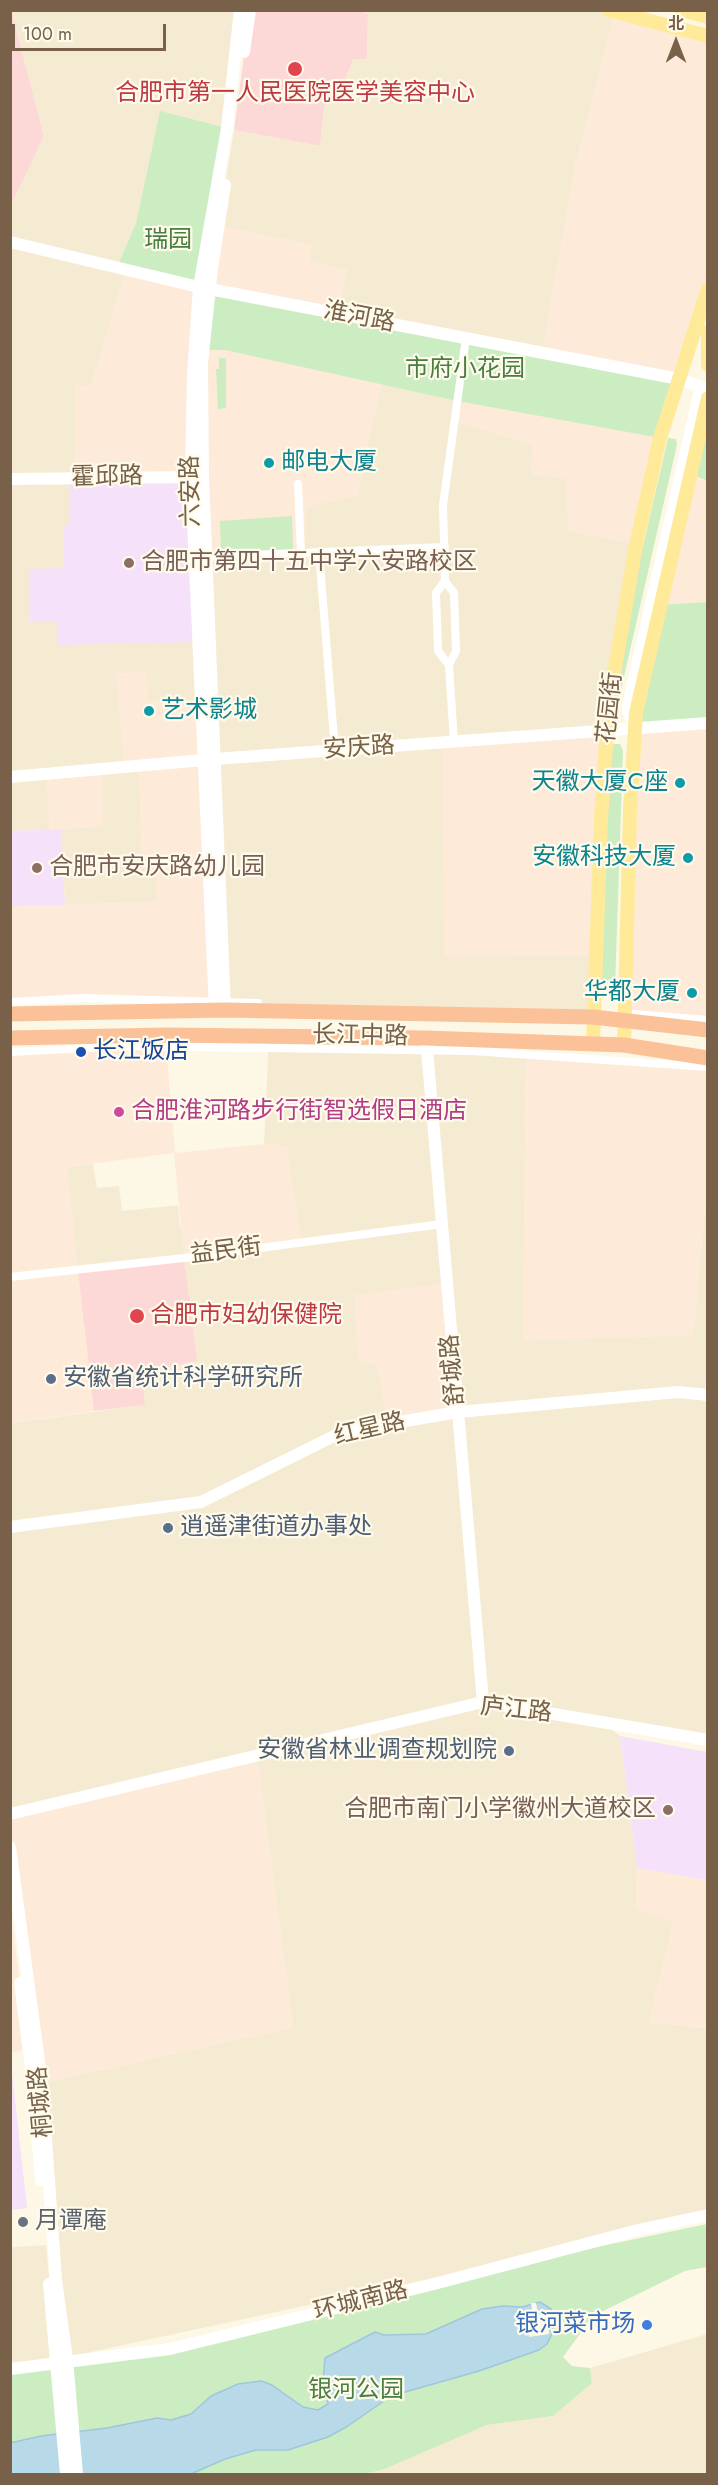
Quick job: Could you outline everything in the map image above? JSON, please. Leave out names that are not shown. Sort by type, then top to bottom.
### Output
[{"type":"highway","name":"长江中路","points":[[10,1014],[219,1006],[594,1014],[625,1016],[708,1030]]},
{"type":"highway","name":"长江中路","points":[[10,1038],[166,1035],[427,1044],[593,1043],[624,1045],[708,1058]]},
{"type":"main road","points":[[609,10],[708,36]]},
{"type":"main road","points":[[681,10],[708,17]]},
{"type":"main road","name":"花园街","points":[[593,1043],[607,731],[615,668],[636,545],[660,438],[708,289]]},
{"type":"main road","points":[[708,332],[708,365]]},
{"type":"main road","name":"花园街","points":[[624,1045],[634,727],[705,391]]},
{"type":"street","name":"六安路","points":[[219,1006],[196,477],[204,289],[227,128],[240,10]]},
{"type":"street","name":"六安路","points":[[204,289],[249,10]]},
{"type":"street","name":"淮河路","points":[[10,242],[204,289],[679,379],[705,391]]},
{"type":"street","points":[[454,742],[449,665],[456,651],[454,593],[446,581],[443,505],[466,338]]},
{"type":"street","name":"霍邱路","points":[[10,479],[196,477]]},
{"type":"street","points":[[298,484],[301,553]]},
{"type":"street","points":[[200,557],[445,547]]},
{"type":"street","points":[[319,552],[335,751]]},
{"type":"street","points":[[446,581],[436,593],[438,651],[449,665]]},
{"type":"street","name":"安庆路","points":[[10,777],[708,723]]},
{"type":"street","points":[[10,1002],[82,998],[219,1006]]},
{"type":"street","points":[[625,1016],[708,1020]]},
{"type":"street","points":[[10,1052],[126,1046],[427,1044],[483,1052],[708,1067]]},
{"type":"street","name":"舒城路","points":[[427,1044],[483,1702]]},
{"type":"street","name":"益民街","points":[[10,1277],[172,1259],[442,1224]]},
{"type":"street","name":"红星路","points":[[10,1527],[201,1502],[342,1432],[458,1412],[678,1392],[708,1395]]},
{"type":"street","name":"庐江路","points":[[10,1814],[483,1702],[708,1740]]},
{"type":"street","name":"桐城路","points":[[10,1847],[42,2083],[62,2359]]},
{"type":"street","name":"桐城路","points":[[10,1904],[33,2084],[62,2359]]},
{"type":"street","name":"环城南路","points":[[10,2370],[170,2349],[434,2284],[638,2230],[708,2215]]},
{"type":"street","points":[[62,2359],[66,2475]]},
{"type":"street","points":[[62,2359],[77,2475]]},
{"type":"shaded area","name":"合肥市第一人民医院医学美容中心","points":[[355,10],[368,14],[367,59],[353,59],[345,80],[343,97],[325,98],[320,146],[234,130],[250,11]]},
{"type":"shaded area","points":[[608,10],[615,12],[576,163],[542,352],[338,314],[347,270],[308,262],[312,245],[218,226],[234,130],[320,146],[325,98],[343,97],[345,80],[353,59],[367,59],[368,14],[355,11]]},
{"type":"shaded area","points":[[10,11],[44,136],[11,205]]},
{"type":"shaded area","points":[[11,11],[240,11],[227,128],[160,112],[136,223],[117,267],[126,270],[91,386],[75,386],[76,478],[70,479],[70,526],[63,526],[63,569],[30,569],[58,620],[199,642],[202,702],[148,701],[146,672],[116,674],[139,766],[142,861],[156,861],[156,902],[65,905],[61,829],[103,826],[47,774],[50,830],[11,831],[10,205],[44,136]]},
{"type":"shaded area","points":[[615,12],[707,36],[707,289],[679,379],[542,352],[576,163]]},
{"type":"shaded area","points":[[218,226],[312,245],[309,262],[347,270],[338,314],[210,290]]},
{"type":"shaded area","points":[[126,270],[199,287],[191,477],[76,478],[75,385],[91,386]]},
{"type":"shaded area","points":[[205,350],[225,350],[381,384],[357,496],[308,506],[301,553],[206,557]]},
{"type":"shaded area","points":[[381,384],[457,401],[454,420],[532,445],[636,545],[615,668],[595,956],[594,1011],[224,1002],[206,557],[308,506],[357,495]]},
{"type":"shaded area","points":[[457,401],[660,438],[636,545],[568,531],[566,479],[531,475],[532,445],[454,420]]},
{"type":"shaded area","points":[[690,473],[707,481],[707,602],[659,605]]},
{"type":"shaded area","name":"合肥市第四十五中学六安路校区","points":[[191,477],[199,642],[58,645],[57,621],[30,621],[29,569],[63,568],[63,526],[70,526],[70,478]]},
{"type":"shaded area","points":[[146,672],[149,701],[202,702],[215,1002],[11,1002],[11,906],[156,902],[156,862],[142,861],[139,766],[124,767],[116,674]]},
{"type":"shaded area","points":[[707,723],[707,1020],[625,1013],[634,727]]},
{"type":"shaded area","points":[[607,731],[595,956],[444,957],[442,743]]},
{"type":"shaded area","points":[[102,769],[103,826],[50,830],[47,774]]},
{"type":"shaded area","name":"合肥市安庆路幼儿园","points":[[61,829],[65,905],[11,906],[11,831]]},
{"type":"shaded area","points":[[269,1037],[426,1038],[428,1051],[526,1055],[523,1340],[693,1335],[707,1184],[707,1740],[604,1723],[620,1736],[637,1868],[636,1909],[674,1922],[649,2022],[707,2028],[707,2219],[68,2357],[42,2083],[293,2027],[257,1756],[11,1814],[11,1423],[144,1405],[142,1373],[197,1361],[78,1271],[66,1167],[93,1164],[97,1188],[119,1186],[122,1211],[178,1205],[180,1227],[287,1147],[264,1144]],"holes":[[[377,1365],[458,1412],[389,1424]]]},
{"type":"shaded area","points":[[166,1046],[175,1153],[264,1144],[287,1147],[302,1243],[184,1258],[174,1153],[67,1167],[94,1411],[11,1423],[11,1052]]},
{"type":"shaded area","points":[[526,1055],[707,1067],[707,1184],[693,1335],[523,1341]]},
{"type":"shaded area","name":"合肥市妇幼保健院","points":[[184,1258],[197,1361],[142,1373],[145,1405],[94,1411],[78,1271]]},
{"type":"shaded area","points":[[447,1283],[458,1412],[389,1424],[377,1365],[358,1362],[354,1295]]},
{"type":"shaded area","name":"合肥市南门小学徽州大道校区","points":[[620,1736],[707,1752],[707,1880],[637,1868]]},
{"type":"shaded area","points":[[257,1756],[293,2027],[42,2083],[11,1847],[10,1814]]},
{"type":"shaded area","points":[[637,1868],[707,1880],[707,2028],[649,2022],[674,1923],[636,1909]]},
{"type":"shaded area","points":[[10,1904],[28,2049],[11,2053],[10,2053]]},
{"type":"shaded area","points":[[10,2055],[27,2208],[11,2210],[10,2210]]},
{"type":"shaded area","points":[[46,2245],[57,2360],[11,2365],[11,2247]]},
{"type":"shaded area","points":[[707,2334],[707,2474],[363,2474],[382,2470],[487,2425],[553,2416],[592,2383],[590,2368]]},
{"type":"green space","name":"瑞园","points":[[160,111],[227,128],[199,287],[117,267],[136,223]]},
{"type":"green space","name":"市府小花园","points":[[210,290],[679,379],[660,438],[457,401],[225,350],[205,350]]},
{"type":"green space","points":[[219,358],[226,358],[226,408],[218,409],[216,369],[219,369]]},
{"type":"green space","points":[[707,398],[707,481],[690,473]]},
{"type":"green space","points":[[668,438],[676,439],[677,445],[620,694],[617,698],[609,694]]},
{"type":"green space","points":[[292,516],[293,550],[221,552],[220,521]]},
{"type":"green space","points":[[707,602],[707,724],[634,727],[659,605]]},
{"type":"green space","points":[[614,744],[620,744],[623,750],[615,987],[598,987],[609,749]]},
{"type":"green space","name":"银河公园","points":[[707,2224],[707,2267],[685,2271],[593,2316],[563,2357],[572,2366],[590,2368],[592,2383],[553,2416],[487,2425],[382,2470],[363,2474],[11,2474],[10,2372],[90,2362],[367,2303],[597,2247]]},
{"type":"water","points":[[540,2302],[551,2309],[553,2322],[552,2334],[547,2344],[539,2350],[479,2371],[391,2396],[328,2437],[288,2450],[256,2450],[225,2459],[191,2474],[11,2474],[10,2443],[157,2418],[171,2420],[191,2414],[211,2396],[238,2384],[261,2381],[272,2385],[303,2407],[318,2410],[328,2404],[323,2382],[325,2358],[375,2332],[384,2335],[426,2334],[482,2309],[503,2306],[522,2307]]},
{"type":"pier","points":[[531,2303],[536,2303],[538,2315],[546,2314],[547,2320],[553,2319],[553,2322],[548,2324],[549,2334],[529,2337],[526,2317],[533,2316]]},
{"type":"place","name":"合肥市第一人民医院医学美容中心","points":[[295,69]]},
{"type":"place","name":"邮电大厦","points":[[269,463]]},
{"type":"place","name":"合肥市第四十五中学六安路校区","points":[[129,563]]},
{"type":"place","name":"艺术影城","points":[[149,711]]},
{"type":"place","name":"天徽大厦C座","points":[[680,783]]},
{"type":"place","name":"安徽科技大厦","points":[[688,858]]},
{"type":"place","name":"合肥市安庆路幼儿园","points":[[37,868]]},
{"type":"place","name":"华都大厦","points":[[692,993]]},
{"type":"place","name":"长江饭店","points":[[81,1052]]},
{"type":"place","name":"合肥淮河路步行街智选假日酒店","points":[[119,1112]]},
{"type":"place","name":"合肥市妇幼保健院","points":[[137,1316]]},
{"type":"place","name":"安徽省统计科学研究所","points":[[51,1379]]},
{"type":"place","name":"逍遥津街道办事处","points":[[168,1528]]},
{"type":"place","name":"安徽省林业调查规划院","points":[[509,1751]]},
{"type":"place","name":"合肥市南门小学徽州大道校区","points":[[668,1810]]},
{"type":"place","name":"月谭庵","points":[[23,2222]]},
{"type":"place","name":"银河菜市场","points":[[647,2325]]}]
